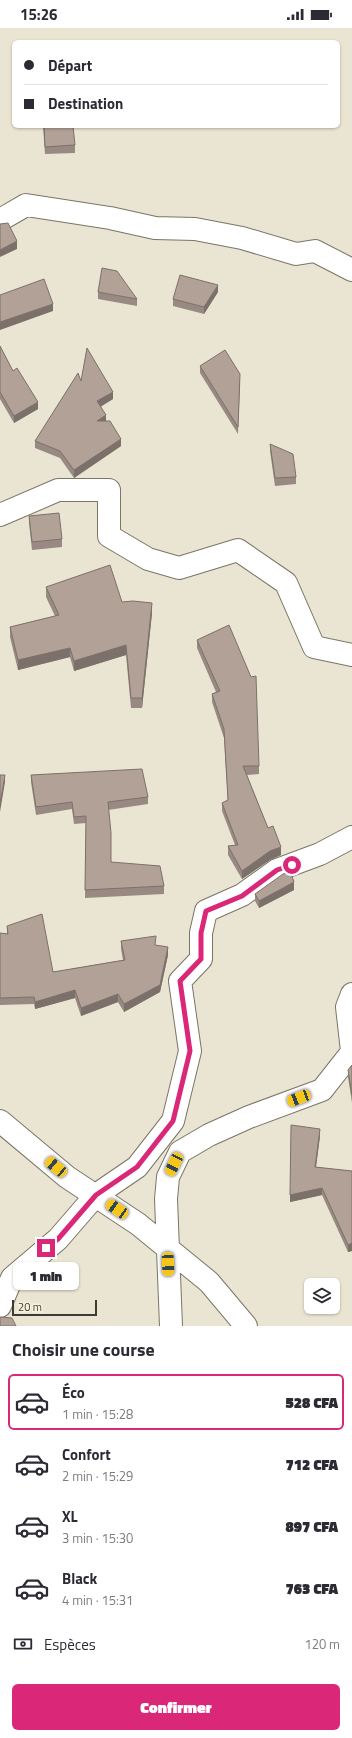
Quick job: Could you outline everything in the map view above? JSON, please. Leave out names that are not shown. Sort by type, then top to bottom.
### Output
[{"type":"street","points":[[0,220],[26,205],[155,228],[195,229],[242,238],[296,254],[315,252],[352,270]]},
{"type":"street","points":[[0,515],[58,490],[109,490],[109,536],[148,559],[180,568],[238,550],[286,583],[314,647],[352,655]]},
{"type":"street","points":[[0,1306],[12,1278],[58,1239],[96,1195],[137,1167],[173,1121],[190,1051],[180,981],[201,959],[201,933],[206,911],[242,896],[277,870],[320,854],[352,837]]},
{"type":"street","points":[[171,1326],[166,1199],[168,1177],[180,1152],[209,1135],[249,1117],[322,1090],[352,1051],[348,1007],[352,994]]},
{"type":"street","points":[[0,1121],[67,1177],[138,1224],[209,1282],[246,1326]]},
{"type":"building","points":[[44,128],[73,128],[75,145],[45,147]]},
{"type":"building","points":[[8,223],[17,241],[0,250],[0,224]]},
{"type":"building","points":[[102,268],[117,271],[137,299],[98,292]]},
{"type":"building","points":[[180,275],[218,285],[204,307],[173,299]]},
{"type":"building","points":[[44,279],[53,304],[0,322],[0,295]]},
{"type":"building","points":[[0,346],[13,371],[17,368],[38,402],[14,416],[0,392]]},
{"type":"building","points":[[87,348],[113,392],[97,401],[106,415],[97,421],[110,421],[121,439],[74,470],[60,451],[35,441],[78,373],[81,381]]},
{"type":"building","points":[[225,350],[240,374],[238,427],[200,366]]},
{"type":"building","points":[[270,444],[293,454],[296,477],[275,478]]},
{"type":"building","points":[[59,513],[62,539],[32,542],[29,516]]},
{"type":"building","points":[[110,565],[122,602],[133,601],[152,603],[142,698],[131,698],[126,645],[74,661],[70,648],[18,660],[10,627],[59,615],[46,587]]},
{"type":"building","points":[[229,625],[251,677],[256,676],[259,766],[243,766],[268,828],[273,826],[281,847],[270,851],[242,871],[228,846],[238,845],[222,803],[228,800],[224,729],[212,694],[220,691],[197,640]]},
{"type":"building","points":[[142,769],[148,797],[108,802],[111,833],[111,862],[160,866],[164,886],[85,890],[86,816],[74,817],[72,802],[36,807],[31,775]]},
{"type":"building","points":[[0,775],[5,775],[0,804]]},
{"type":"building","points":[[290,871],[294,882],[259,901],[255,894],[283,874]]},
{"type":"building","points":[[42,914],[53,972],[125,960],[121,941],[156,936],[155,945],[168,947],[160,985],[124,1004],[118,994],[81,1008],[75,990],[35,1002],[34,997],[0,998],[0,933],[8,934],[7,926]]},
{"type":"building","points":[[352,1065],[352,1095],[348,1070]]},
{"type":"building","points":[[291,1125],[320,1129],[315,1167],[352,1171],[352,1243],[348,1245],[322,1188],[290,1195]]},
{"type":"building","points":[[0,1317],[12,1318],[16,1326],[0,1326]]},
{"type":"route","points":[[46,1248],[58,1239],[96,1195],[137,1167],[173,1121],[190,1051],[182,1004],[180,981],[201,959],[201,933],[206,911],[242,896],[277,870],[292,865]]}]
